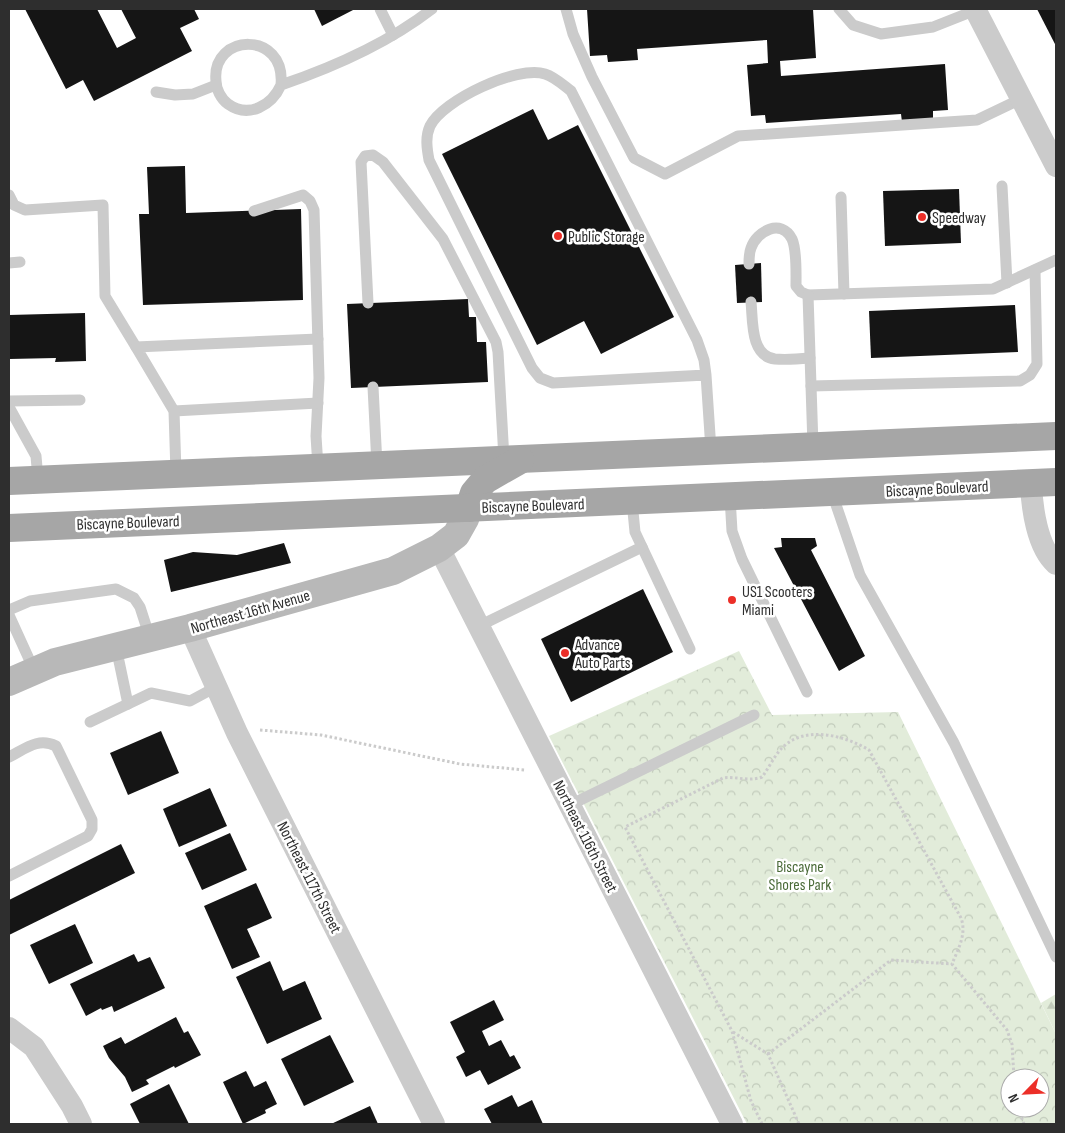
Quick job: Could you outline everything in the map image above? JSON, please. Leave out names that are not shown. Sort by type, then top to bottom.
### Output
[{"type":"main road","points":[[9,481],[1056,436]]},
{"type":"main road","points":[[468,508],[474,493],[485,480],[514,459]]},
{"type":"main road","name":"Biscayne Boulevard","points":[[9,528],[1044,483]]},
{"type":"street","points":[[976,9],[1021,99],[1054,156]]},
{"type":"street","points":[[1044,483],[1035,521],[1050,558],[1056,564]]},
{"type":"street","name":"Northeast 16th Avenue","points":[[9,682],[55,662],[190,628],[393,571],[439,548],[456,536],[465,519],[468,508]]},
{"type":"street","name":"Northeast 116th Street","points":[[439,548],[732,1124]]},
{"type":"street","name":"Northeast 117th Street","points":[[190,628],[237,732],[434,1124]]},
{"type":"street","points":[[9,1028],[34,1047],[72,1106],[81,1124]]},
{"type":"lane","points":[[380,9],[393,35]]},
{"type":"lane","points":[[281,85],[306,76],[374,45],[408,27],[432,9]]},
{"type":"lane","points":[[566,9],[573,34],[592,77],[634,158],[665,174],[738,136],[977,120],[1021,99]]},
{"type":"lane","points":[[839,9],[853,25],[881,34],[933,27],[976,9]]},
{"type":"lane","points":[[244,44],[255,45],[273,53],[282,73],[281,85],[277,95],[270,103],[260,108],[238,109],[228,104],[220,95],[216,85],[217,63],[223,54],[232,47],[244,44]]},
{"type":"lane","points":[[706,375],[553,383],[540,378],[532,368],[429,160],[426,143],[429,128],[436,116],[449,104],[492,82],[529,72],[545,74],[571,91],[697,340],[704,360],[706,375],[711,450]]},
{"type":"lane","points":[[156,92],[175,95],[193,94],[216,85]]},
{"type":"lane","points":[[368,303],[361,162],[365,156],[373,155],[383,162],[443,239],[493,336],[498,352],[514,459]]},
{"type":"lane","points":[[1002,186],[1007,283]]},
{"type":"lane","points":[[9,195],[14,205],[25,210],[103,205],[105,296],[174,411],[176,473]]},
{"type":"lane","points":[[254,211],[303,195],[310,201],[314,210],[319,378],[316,436],[318,467]]},
{"type":"lane","points":[[841,197],[844,294]]},
{"type":"lane","points":[[749,264],[751,248],[757,237],[774,228],[781,228],[788,233],[792,240],[796,286],[801,292],[808,295],[993,289],[1056,260]]},
{"type":"lane","points":[[811,386],[1020,381],[1030,375],[1037,364],[1035,270]]},
{"type":"lane","points":[[808,295],[813,446]]},
{"type":"lane","points":[[751,302],[755,342],[761,352],[774,359],[810,358]]},
{"type":"lane","points":[[136,347],[318,339]]},
{"type":"lane","points":[[373,387],[377,465]]},
{"type":"lane","points":[[9,401],[80,400]]},
{"type":"lane","points":[[174,411],[318,403]]},
{"type":"lane","points":[[9,407],[36,456],[38,479]]},
{"type":"lane","points":[[832,493],[860,575],[954,744],[1056,956]]},
{"type":"lane","points":[[730,497],[732,531],[742,559],[807,692]]},
{"type":"lane","points":[[632,501],[634,532],[690,649]]},
{"type":"lane","points":[[479,626],[642,546]]},
{"type":"lane","points":[[9,610],[30,601],[116,589],[134,598],[140,607],[150,638]]},
{"type":"lane","points":[[9,615],[34,670]]},
{"type":"lane","points":[[116,647],[128,704]]},
{"type":"lane","points":[[90,722],[152,693],[190,701],[216,687]]},
{"type":"lane","points":[[570,804],[754,715]]},
{"type":"lane","points":[[9,757],[39,742],[47,742],[56,746],[92,820],[92,828],[88,836],[9,876]]},
{"type":"path","points":[[237,732],[265,730],[321,735],[460,764],[554,772]]},
{"type":"path","points":[[762,1124],[751,1102],[732,1032],[625,827],[722,778],[730,777],[750,780],[762,777],[782,748],[793,738],[804,735],[826,736],[857,743],[869,750],[961,918],[964,932],[952,964]]},
{"type":"path","points":[[768,1054],[891,960],[952,964],[1007,1030],[1012,1044],[1013,1068]]},
{"type":"path","points":[[732,1032],[768,1054],[799,1124]]},
{"type":"green space","name":"Biscayne Shores Park","points":[[739,651],[772,715],[898,712],[1056,1034],[1056,1124],[747,1124],[549,736]]},
{"type":"green space","points":[[1056,994],[1056,1034],[1041,1003]]},
{"type":"building","points":[[25,9],[97,9],[117,48],[136,38],[121,9],[194,9],[199,19],[180,28],[192,51],[94,101],[83,80],[66,89]]},
{"type":"building","points":[[314,9],[355,9],[322,26]]},
{"type":"building","points":[[587,9],[813,9],[816,58],[780,61],[781,76],[945,64],[948,110],[933,111],[933,120],[902,122],[901,114],[766,123],[765,115],[751,116],[747,65],[768,63],[767,40],[637,49],[638,60],[608,62],[607,55],[590,56]]},
{"type":"building","points":[[1037,9],[1056,9],[1056,46]]},
{"type":"building","name":"Public Storage","points":[[533,109],[548,140],[578,125],[674,317],[601,354],[584,321],[537,345],[442,154]]},
{"type":"building","points":[[185,166],[186,213],[301,209],[303,300],[143,305],[139,214],[149,214],[147,167]]},
{"type":"building","name":"Speedway","points":[[959,189],[961,243],[885,246],[883,191]]},
{"type":"building","points":[[761,263],[762,302],[737,303],[735,265]]},
{"type":"building","points":[[468,299],[469,317],[476,317],[477,342],[486,342],[488,382],[351,388],[347,304]]},
{"type":"building","points":[[1015,305],[1018,352],[871,358],[869,311]]},
{"type":"building","points":[[85,313],[86,361],[55,362],[56,358],[9,359],[9,315]]},
{"type":"building","points":[[781,538],[815,538],[817,546],[811,550],[865,656],[839,671],[774,548],[782,547]]},
{"type":"building","points":[[284,543],[291,563],[171,592],[164,560],[193,552],[237,555]]},
{"type":"building","points":[[643,589],[673,652],[571,702],[541,639]]},
{"type":"building","points":[[161,731],[179,773],[128,795],[110,753]]},
{"type":"building","points":[[210,788],[227,826],[179,847],[163,809]]},
{"type":"building","points":[[230,833],[247,870],[202,890],[185,853]]},
{"type":"building","points":[[121,844],[135,873],[9,935],[9,900]]},
{"type":"building","points":[[256,883],[272,918],[247,929],[260,957],[232,969],[204,906]]},
{"type":"building","points":[[75,924],[93,963],[49,984],[30,945]]},
{"type":"building","points":[[134,954],[138,962],[150,957],[165,988],[114,1012],[112,1006],[102,1010],[101,1008],[86,1016],[70,984]]},
{"type":"building","points":[[270,961],[283,991],[305,981],[322,1019],[267,1044],[236,977]]},
{"type":"building","points":[[494,1000],[504,1020],[482,1031],[489,1046],[501,1040],[510,1057],[514,1055],[521,1068],[488,1085],[480,1070],[466,1077],[456,1057],[465,1052],[450,1022]]},
{"type":"building","points":[[176,1017],[184,1033],[188,1031],[201,1055],[146,1080],[149,1084],[132,1092],[125,1077],[109,1058],[103,1046],[121,1037],[125,1044]]},
{"type":"building","points":[[330,1035],[354,1082],[304,1106],[281,1059]]},
{"type":"building","points":[[246,1071],[254,1087],[266,1081],[277,1104],[265,1110],[266,1113],[243,1124],[223,1082]]},
{"type":"building","points":[[169,1084],[189,1124],[140,1124],[130,1104]]},
{"type":"building","points":[[512,1095],[518,1107],[532,1100],[543,1124],[492,1124],[484,1109]]},
{"type":"building","points":[[370,1106],[378,1124],[331,1124]]},
{"type":"place","name":"Speedway","points":[[922,217]]},
{"type":"place","name":"Public Storage","points":[[558,236]]},
{"type":"place","name":"US1 Scooters Miami","points":[[732,600]]},
{"type":"place","name":"Advance Auto Parts","points":[[565,653]]}]
